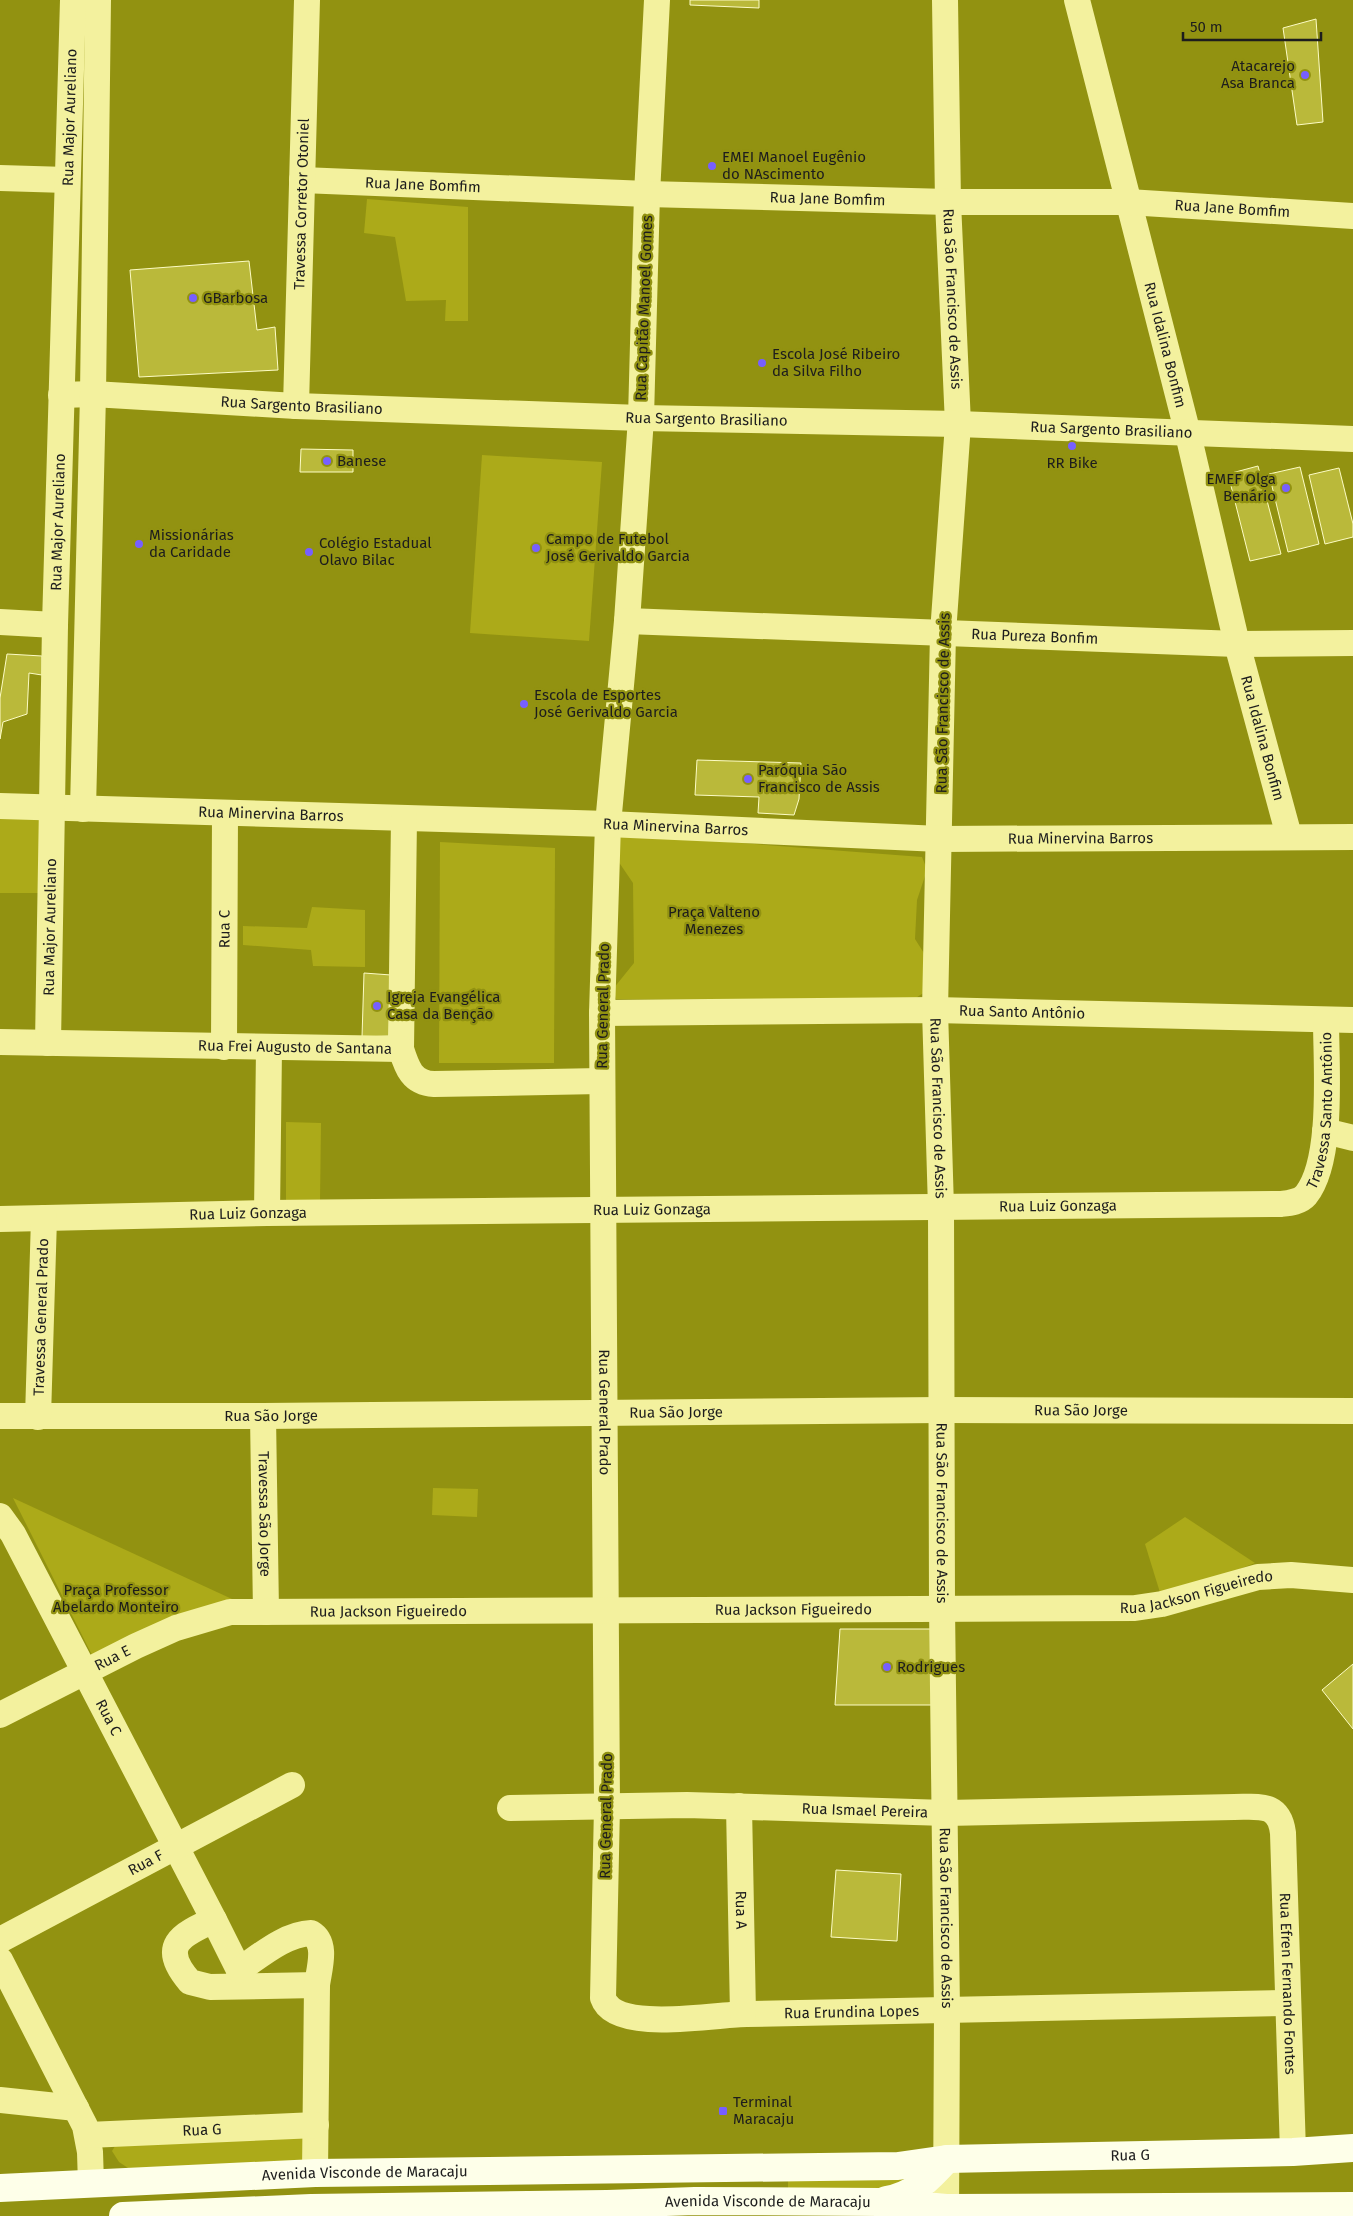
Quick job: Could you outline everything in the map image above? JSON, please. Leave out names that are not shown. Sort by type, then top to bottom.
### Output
[{"type":"main road","name":"Rua G","points":[[909,2164],[947,2159],[1293,2152],[1353,2148]]},
{"type":"main road","points":[[880,2202],[895,2199],[908,2193],[928,2179],[947,2159]]},
{"type":"main road","name":"Avenida Visconde de Maracaju","points":[[0,2188],[315,2173],[757,2168],[909,2164]]},
{"type":"main road","name":"Avenida Visconde de Maracaju","points":[[123,2216],[310,2212],[607,2210],[695,2201],[880,2202],[946,2212],[1290,2211],[1353,2206]]},
{"type":"street","name":"Rua Major Aureliano","points":[[48,1043],[55,625],[73,0]]},
{"type":"street","name":"Rua Major Aureliano","points":[[83,809],[93,394],[98,0]]},
{"type":"street","name":"Travessa Corretor Otoniel","points":[[296,406],[307,0]]},
{"type":"street","name":"Rua Capitão Manoel Gomes","points":[[608,824],[626,622],[641,418],[648,194],[657,0]]},
{"type":"street","name":"Rua Idalina Bonfim","points":[[1078,0],[1188,434],[1237,644],[1289,836]]},
{"type":"street","name":"Rua São Francisco de Assis","points":[[946,4],[948,202],[958,424],[943,633],[935,1010],[941,1208],[942,1607],[948,2011],[946,2212]]},
{"type":"street","points":[[0,178],[67,180]]},
{"type":"street","name":"Rua Jane Bomfim","points":[[302,180],[648,194],[948,202],[1128,202],[1353,216]]},
{"type":"street","name":"Rua Sargento Brasiliano","points":[[61,395],[93,394],[296,406],[641,418],[958,424],[1353,439]]},
{"type":"street","points":[[0,622],[55,625]]},
{"type":"street","name":"Rua Pureza Bonfim","points":[[626,622],[1237,644],[1353,643]]},
{"type":"street","name":"Rua Minervina Barros","points":[[0,806],[608,824],[940,839],[1353,837]]},
{"type":"street","name":"Rua C","points":[[224,1047],[225,813]]},
{"type":"street","points":[[401,1050],[404,818]]},
{"type":"street","name":"Rua General Prado","points":[[603,1998],[607,1806],[601,1081],[608,824]]},
{"type":"street","name":"Rua Santo Antônio","points":[[602,1013],[935,1010],[1353,1020]]},
{"type":"street","name":"Travessa Santo Antônio","points":[[1305,1197],[1317,1171],[1325,1132],[1326,1020]]},
{"type":"street","name":"Rua Frei Augusto de Santana","points":[[0,1042],[401,1050],[408,1070],[417,1080],[424,1084],[601,1081]]},
{"type":"street","points":[[267,1213],[269,1048]]},
{"type":"street","points":[[1325,1132],[1353,1138]]},
{"type":"street","name":"Rua Luiz Gonzaga","points":[[0,1219],[267,1213],[1281,1204],[1296,1202],[1305,1197]]},
{"type":"street","name":"Travessa General Prado","points":[[38,1416],[44,1218]]},
{"type":"street","name":"Rua São Jorge","points":[[0,1416],[605,1414],[942,1410],[1353,1411]]},
{"type":"street","name":"Travessa São Jorge","points":[[263,1416],[266,1612]]},
{"type":"street","name":"Rua C","points":[[0,1516],[12,1534],[214,1920],[239,1978]]},
{"type":"street","name":"Rua Jackson Figueiredo","points":[[230,1612],[606,1611],[942,1607],[1135,1608],[1162,1604],[1258,1577],[1291,1575],[1353,1580]]},
{"type":"street","name":"Rua E","points":[[0,1715],[84,1671],[176,1628],[230,1612]]},
{"type":"street","name":"Rua F","points":[[0,1940],[292,1785]]},
{"type":"street","name":"Rua Ismael Pereira","points":[[510,1808],[738,1806],[946,1813],[1241,1807],[1270,1809],[1278,1815]]},
{"type":"street","name":"Rua A","points":[[738,1806],[743,2014]]},
{"type":"street","name":"Rua Efren Fernando Fontes","points":[[1278,1815],[1283,1833],[1293,2152]]},
{"type":"street","points":[[214,1920],[185,1934],[174,1950],[177,1965],[190,1982],[199,1986],[239,1978],[317,1985]]},
{"type":"street","points":[[239,1978],[282,1943],[296,1936],[312,1933],[321,1945],[317,1985],[315,2173]]},
{"type":"street","points":[[0,1960],[88,2135],[91,2184]]},
{"type":"street","name":"Rua Erundina Lopes","points":[[603,1998],[609,2008],[614,2011],[648,2020],[743,2014],[1288,2003]]},
{"type":"street","points":[[0,2100],[76,2108]]},
{"type":"street","name":"Rua G","points":[[88,2135],[316,2125]]},
{"type":"green space","points":[[367,199],[468,207],[468,321],[445,321],[446,300],[406,301],[395,237],[364,233]]},
{"type":"green space","name":"Campo de Futebol José Gerivaldo Garcia","points":[[482,455],[602,462],[589,641],[470,633]]},
{"type":"green space","points":[[0,813],[41,816],[42,893],[0,893]]},
{"type":"green space","name":"Praça Valteno Menezes","points":[[624,834],[922,857],[926,867],[917,900],[915,939],[927,958],[925,992],[911,1001],[616,999],[613,989],[634,963],[633,883],[616,858],[616,841]]},
{"type":"green space","points":[[440,842],[555,848],[554,1063],[439,1063]]},
{"type":"green space","points":[[312,907],[365,910],[365,967],[313,966],[311,950],[243,945],[243,926],[307,928]]},
{"type":"green space","points":[[286,1122],[321,1123],[320,1201],[286,1203]]},
{"type":"green space","points":[[433,1488],[478,1489],[477,1517],[432,1515]]},
{"type":"green space","name":"Praça Professor Abelardo Monteiro","points":[[13,1498],[232,1599],[94,1659]]},
{"type":"green space","points":[[1185,1517],[1255,1563],[1162,1599],[1145,1544]]},
{"type":"green space","points":[[306,2135],[304,2162],[131,2170],[119,2162],[112,2151],[117,2143]]},
{"type":"green space","points":[[788,2173],[916,2174],[908,2190],[788,2192]]},
{"type":"building","points":[[690,0],[759,0],[759,8],[690,5]]},
{"type":"building","name":"Atacarejo Asa Branca","points":[[1316,19],[1323,122],[1297,125],[1283,28]]},
{"type":"building","name":"GBarbosa","points":[[249,261],[257,330],[275,327],[278,370],[139,377],[130,270]]},
{"type":"building","name":"Banese","points":[[301,449],[353,450],[353,472],[300,472]]},
{"type":"building","points":[[1258,466],[1281,554],[1250,561],[1228,474]]},
{"type":"building","points":[[1300,467],[1319,544],[1288,552],[1269,474]]},
{"type":"building","points":[[1339,468],[1353,524],[1353,537],[1325,544],[1309,475]]},
{"type":"building","points":[[7,654],[42,656],[42,675],[29,673],[27,714],[3,722],[0,739],[0,698]]},
{"type":"building","name":"Paróquia São Francisco de Assis","points":[[697,760],[801,763],[799,799],[794,815],[758,813],[759,797],[695,795]]},
{"type":"building","name":"Igreja Evangélica Casa da Benção","points":[[364,973],[391,975],[389,1036],[362,1037]]},
{"type":"building","name":"Rodrigues","points":[[840,1629],[937,1629],[935,1705],[835,1705]]},
{"type":"building","points":[[1353,1664],[1353,1729],[1322,1690]]},
{"type":"building","points":[[836,1870],[901,1874],[897,1941],[831,1937]]},
{"type":"place","name":"Atacarejo Asa Branca","points":[[1305,75]]},
{"type":"place","name":"EMEI Manoel Eugênio do NAscimento","points":[[712,166]]},
{"type":"place","name":"GBarbosa","points":[[193,298]]},
{"type":"place","name":"Escola José Ribeiro da Silva Filho","points":[[762,363]]},
{"type":"place","name":"RR Bike","points":[[1072,446]]},
{"type":"place","name":"Banese","points":[[327,461]]},
{"type":"place","name":"EMEF Olga Benário","points":[[1286,488]]},
{"type":"place","name":"Missionárias da Caridade","points":[[139,544]]},
{"type":"place","name":"Campo de Futebol José Gerivaldo Garcia","points":[[536,548]]},
{"type":"place","name":"Colégio Estadual Olavo Bilac","points":[[309,552]]},
{"type":"place","name":"Escola de Esportes José Gerivaldo Garcia","points":[[524,704]]},
{"type":"place","name":"Paróquia São Francisco de Assis","points":[[748,779]]},
{"type":"place","name":"Igreja Evangélica Casa da Benção","points":[[377,1006]]},
{"type":"place","name":"Rodrigues","points":[[887,1667]]},
{"type":"place","name":"Terminal Maracaju","points":[[723,2111]]}]
